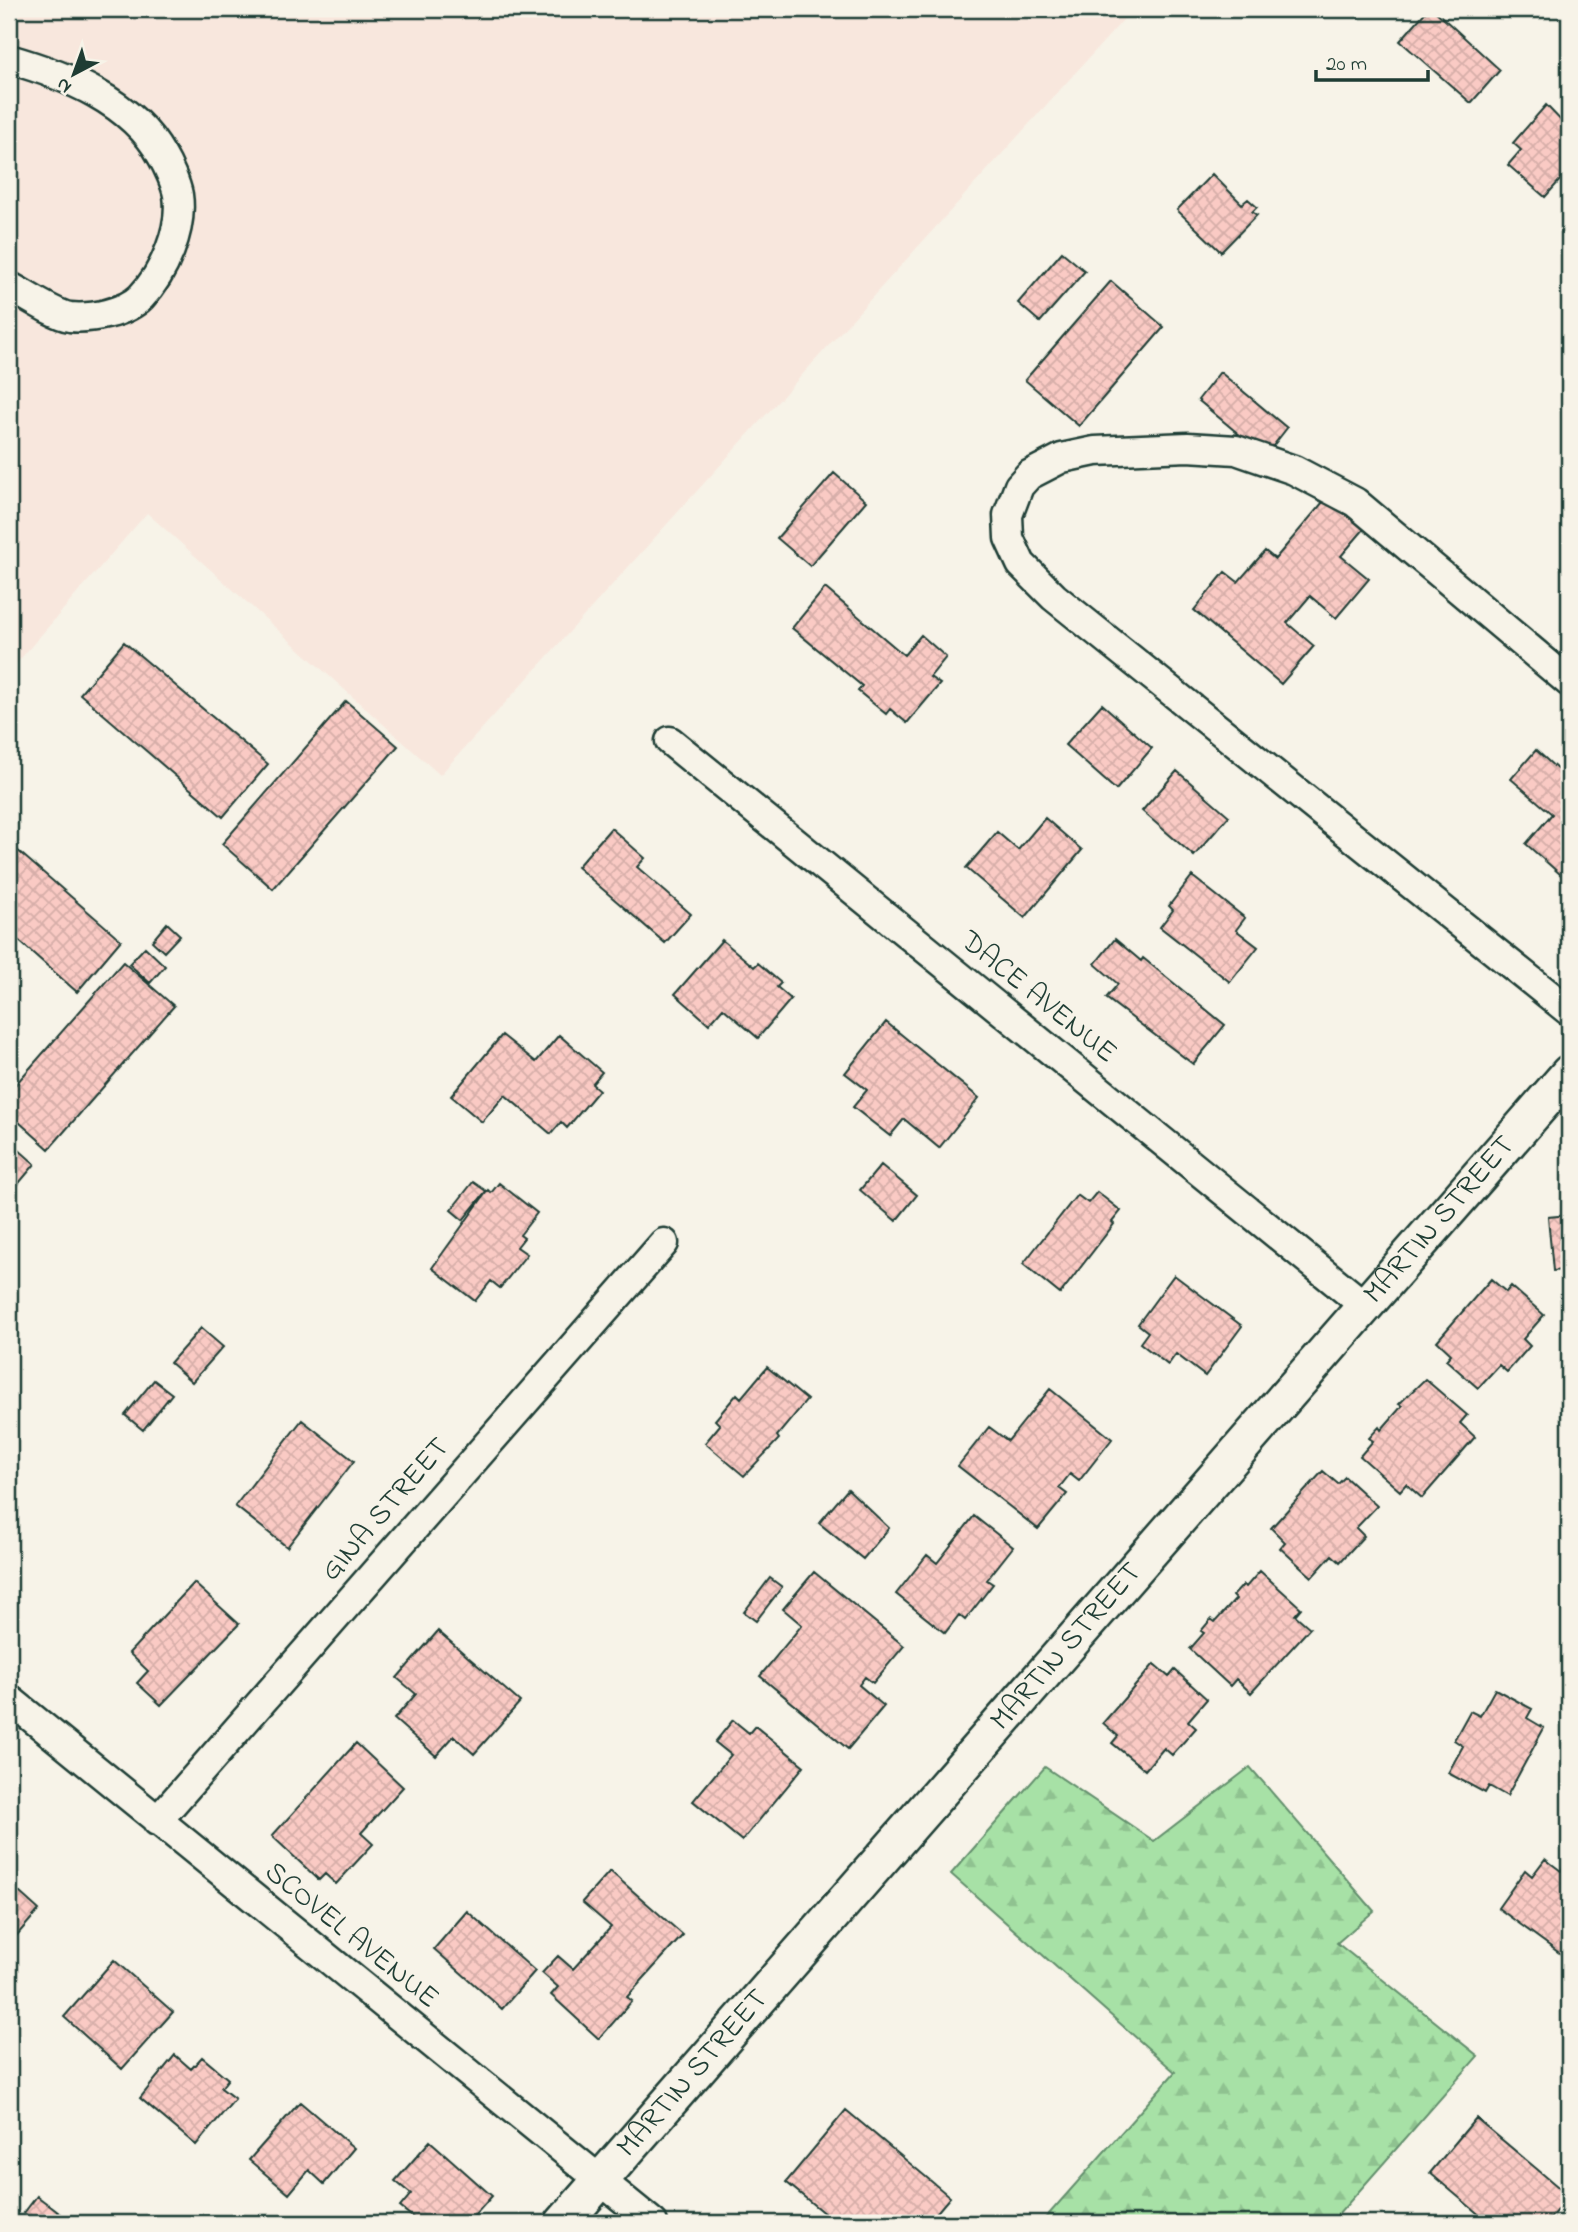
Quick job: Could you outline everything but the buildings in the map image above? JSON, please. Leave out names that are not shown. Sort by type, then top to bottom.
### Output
[{"type":"street","points":[[9,59],[52,72],[96,92],[132,120],[162,155],[178,195],[177,227],[163,266],[139,299],[107,314],[68,317],[9,286]]},
{"type":"street","points":[[1569,682],[1355,502],[1294,470],[1236,450],[1188,447],[1095,451],[1062,458],[1029,475],[1019,486],[1008,515],[1009,538],[1021,564],[1054,597],[1569,1011]]},
{"type":"street","name":"DACE AVENUE","points":[[670,741],[1365,1306]]},
{"type":"street","name":"MARTIN STREET","points":[[563,2223],[1569,1073]]},
{"type":"street","name":"GINA STREET","points":[[157,1821],[664,1243]]},
{"type":"street","name":"SCOVEL AVENUE","points":[[9,1699],[653,2223]]},
{"type":"shaded area","points":[[9,9],[1133,9],[440,775],[147,513],[9,672]]},
{"type":"green space","points":[[1045,1767],[1154,1841],[1250,1767],[1374,1911],[1337,1943],[1478,2056],[1331,2223],[1041,2223],[1175,2072],[951,1874]]}]
